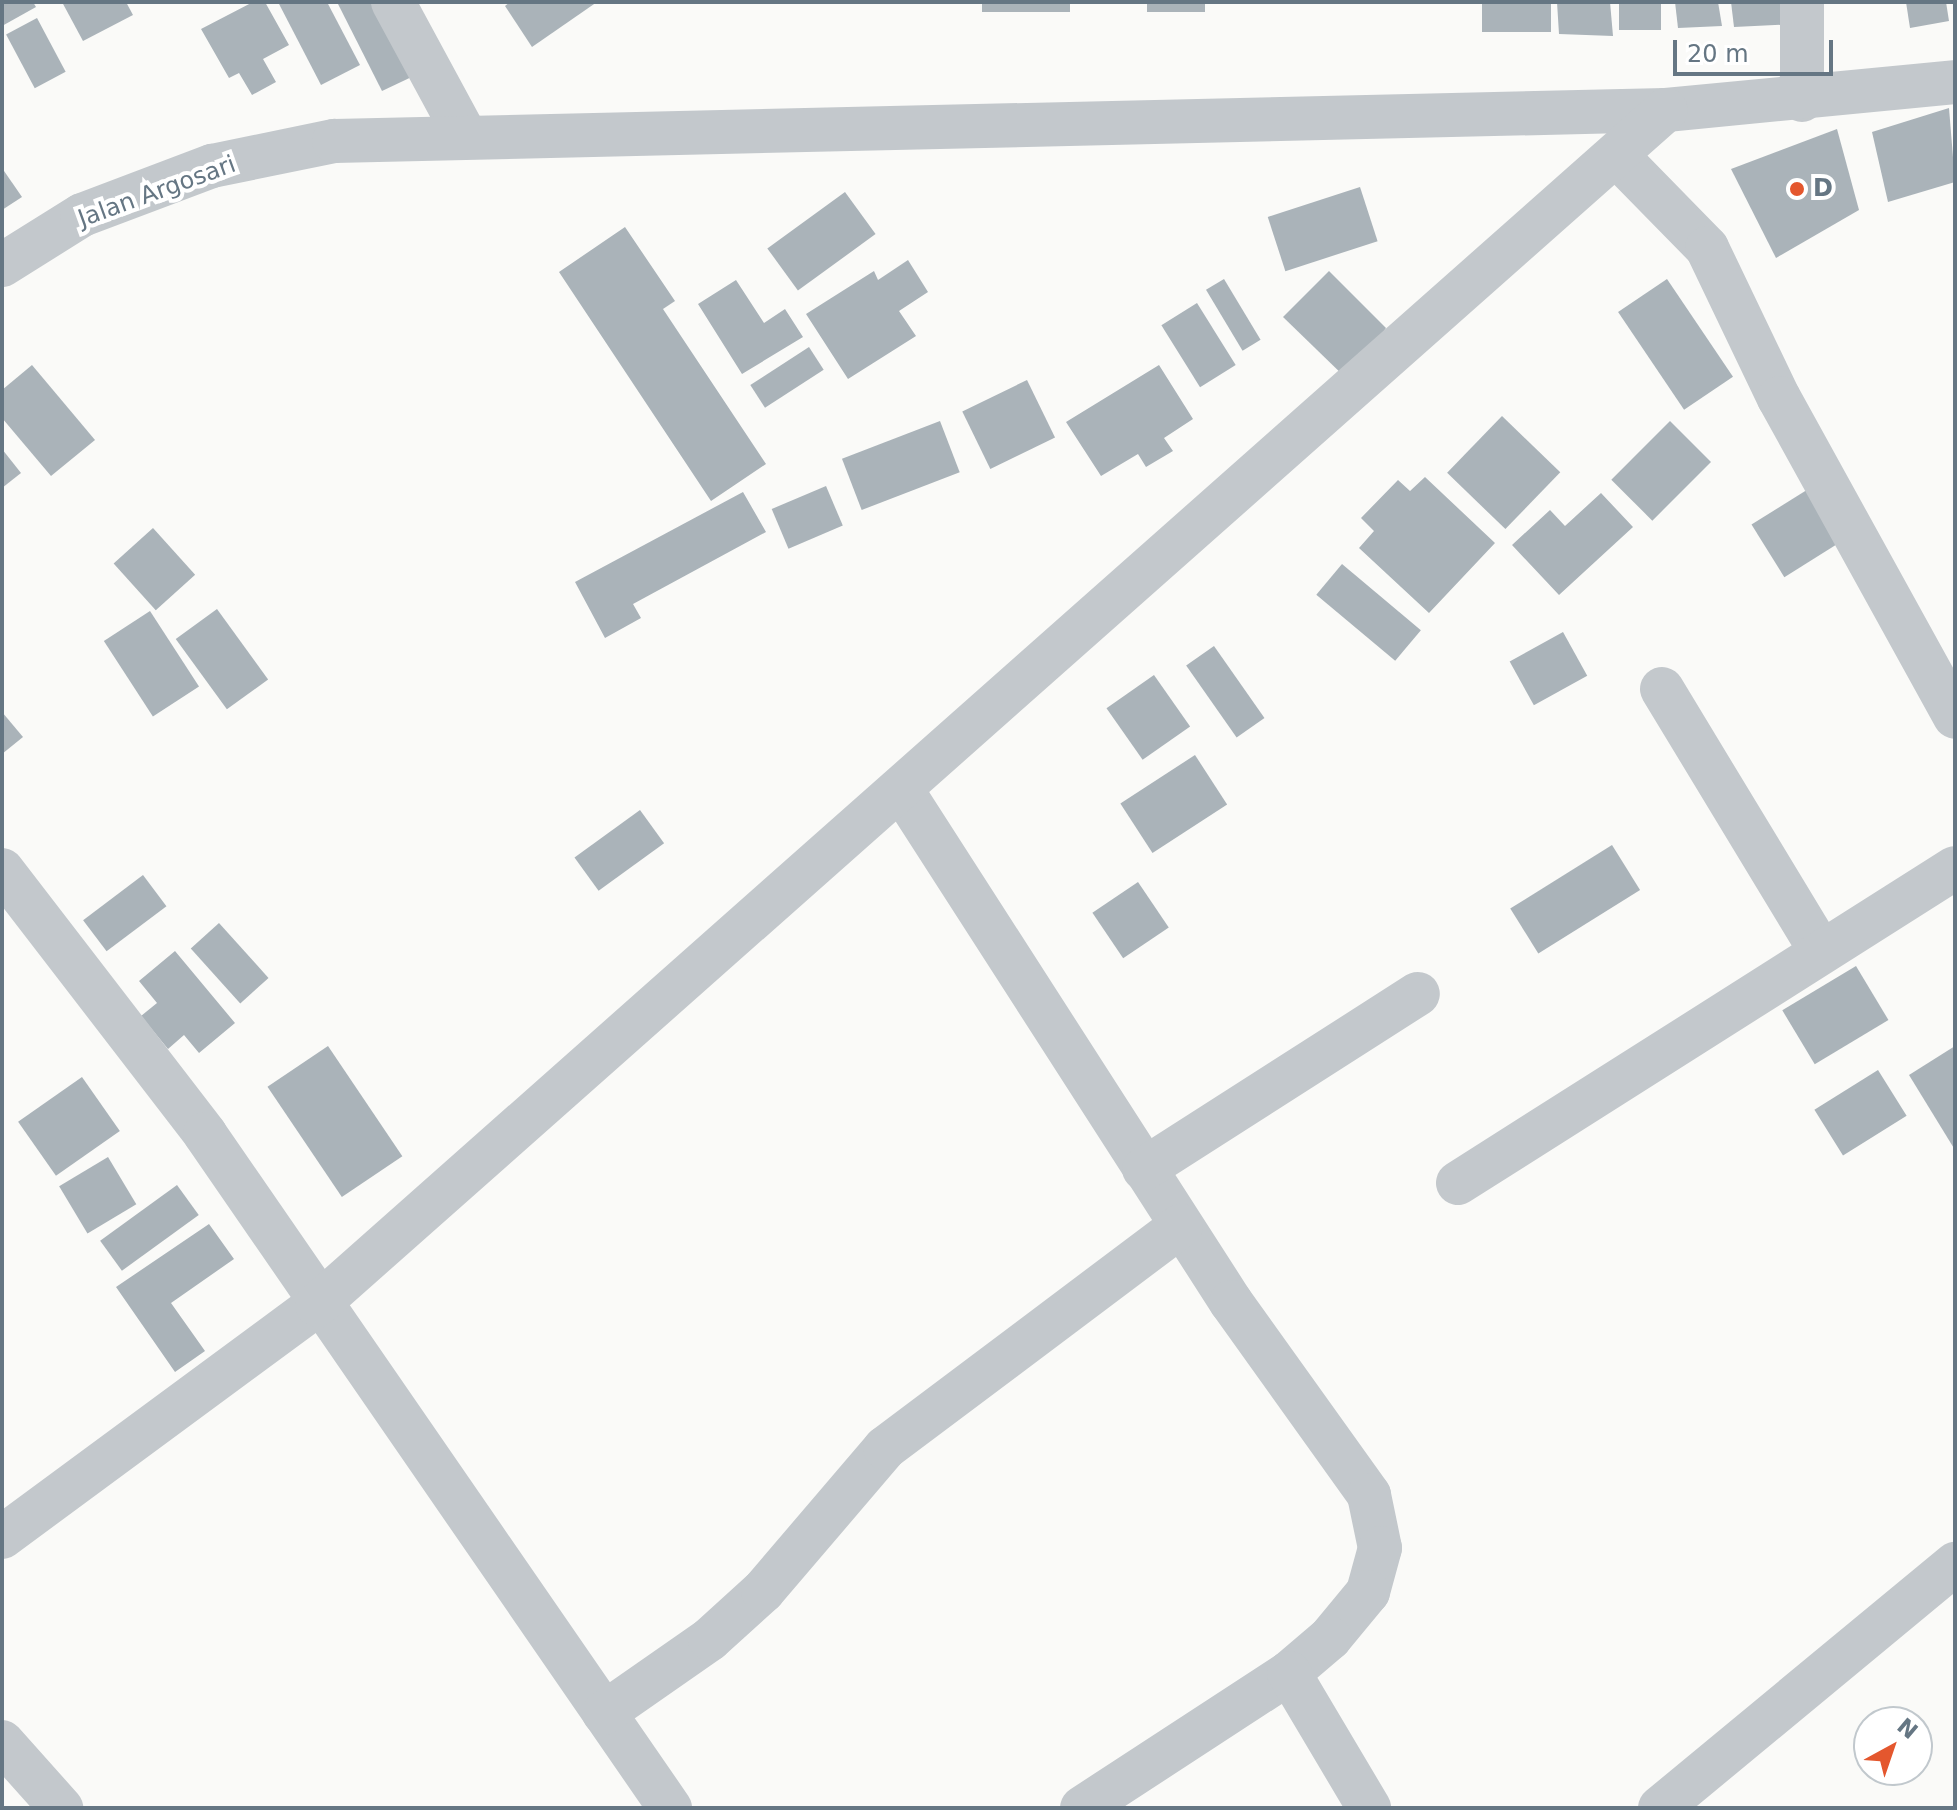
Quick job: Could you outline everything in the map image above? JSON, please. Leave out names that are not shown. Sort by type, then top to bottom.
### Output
[{"type":"street","points":[[393,2],[465,135]]},
{"type":"street","points":[[1802,2],[1802,100]]},
{"type":"street","name":"Jalan Argosari","points":[[2,265],[82,215],[212,166],[334,141],[465,135],[1666,110],[1802,100],[1955,82]]},
{"type":"street","points":[[2,1537],[317,1305],[1666,110]]},
{"type":"street","points":[[1616,155],[1707,248],[1779,398],[1955,717]]},
{"type":"street","points":[[1662,689],[1820,950]]},
{"type":"street","points":[[901,789],[1181,1226],[1369,1495],[1380,1548],[1368,1592],[1289,1673],[1082,1808]]},
{"type":"street","points":[[1458,1183],[1820,950],[1955,868]]},
{"type":"street","points":[[2,870],[205,1134],[317,1305],[670,1808]]},
{"type":"street","points":[[1144,1169],[1418,994]]},
{"type":"street","points":[[604,1713],[710,1639],[763,1591],[885,1448],[1181,1226]]},
{"type":"street","points":[[1660,1808],[1955,1564]]},
{"type":"street","points":[[1289,1673],[1369,1808]]},
{"type":"street","points":[[2,1742],[61,1808]]},
{"type":"building","points":[[2,2],[33,2],[36,7],[2,26]]},
{"type":"building","points":[[62,2],[126,2],[133,15],[83,41]]},
{"type":"building","points":[[253,2],[265,2],[289,45],[263,59],[276,82],[252,95],[239,73],[229,78],[201,29]]},
{"type":"building","points":[[278,2],[327,2],[360,65],[321,85]]},
{"type":"building","points":[[337,2],[384,2],[420,73],[382,91]]},
{"type":"building","points":[[510,2],[597,2],[532,47],[505,6]]},
{"type":"building","points":[[982,2],[1070,2],[1070,12],[982,12]]},
{"type":"building","points":[[1147,2],[1205,2],[1205,12],[1147,12]]},
{"type":"building","points":[[1482,2],[1551,2],[1551,32],[1482,32]]},
{"type":"building","points":[[1557,2],[1610,2],[1613,36],[1559,34]]},
{"type":"building","points":[[1619,2],[1661,2],[1661,30],[1619,30]]},
{"type":"building","points":[[1675,2],[1718,2],[1722,26],[1678,28]]},
{"type":"building","points":[[1731,2],[1796,2],[1797,24],[1734,27]]},
{"type":"building","points":[[1906,2],[1946,2],[1949,21],[1910,28]]},
{"type":"building","points":[[37,18],[66,72],[35,88],[6,34]]},
{"type":"building","name":"D","points":[[1949,108],[1955,182],[1888,202],[1872,132]]},
{"type":"building","name":"D","points":[[1837,129],[1859,210],[1776,258],[1731,169]]},
{"type":"building","points":[[2,168],[22,197],[2,210]]},
{"type":"building","points":[[1360,187],[1378,241],[1285,271],[1268,217]]},
{"type":"building","points":[[845,192],[876,234],[798,290],[767,248]]},
{"type":"building","points":[[625,227],[675,301],[663,309],[766,464],[711,501],[559,272]]},
{"type":"building","points":[[908,260],[928,292],[899,311],[916,336],[848,379],[806,314],[874,271],[878,280]]},
{"type":"building","points":[[1329,271],[1386,328],[1349,381],[1283,317]]},
{"type":"building","points":[[1224,279],[1261,340],[1243,351],[1206,290]]},
{"type":"building","points":[[1667,279],[1733,377],[1684,410],[1618,312]]},
{"type":"building","points":[[736,280],[764,323],[785,309],[803,337],[742,374],[698,304]]},
{"type":"building","points":[[1197,303],[1236,365],[1200,387],[1161,325]]},
{"type":"building","points":[[809,347],[824,370],[765,408],[750,385]]},
{"type":"building","points":[[32,365],[95,440],[51,476],[2,418],[2,390]]},
{"type":"building","points":[[1159,365],[1193,419],[1164,438],[1173,451],[1146,467],[1138,454],[1101,476],[1066,422]]},
{"type":"building","points":[[1027,380],[1055,438],[990,469],[962,412]]},
{"type":"building","points":[[1502,416],[1560,472],[1505,529],[1447,473]]},
{"type":"building","points":[[940,421],[960,472],[862,510],[842,459]]},
{"type":"building","points":[[1670,421],[1711,462],[1652,521],[1611,480]]},
{"type":"building","points":[[2,449],[21,473],[2,488]]},
{"type":"building","points":[[1425,477],[1495,543],[1429,613],[1359,548],[1374,531],[1361,518],[1398,480],[1410,491]]},
{"type":"building","points":[[826,486],[843,526],[788,549],[772,509]]},
{"type":"building","points":[[1810,488],[1843,541],[1784,577],[1751,525]]},
{"type":"building","points":[[743,492],[766,532],[633,604],[641,618],[605,638],[575,582]]},
{"type":"building","points":[[1601,493],[1633,527],[1559,595],[1512,545],[1550,510],[1565,526]]},
{"type":"building","points":[[153,528],[195,575],[156,610],[114,563]]},
{"type":"building","points":[[1342,564],[1421,630],[1395,661],[1316,595]]},
{"type":"building","points":[[217,609],[268,679],[227,709],[176,639]]},
{"type":"building","points":[[150,611],[199,686],[153,716],[104,641]]},
{"type":"building","points":[[1563,632],[1587,676],[1534,705],[1510,662]]},
{"type":"building","points":[[1214,646],[1264,718],[1237,738],[1186,666]]},
{"type":"building","points":[[1154,675],[1190,727],[1143,760],[1106,708]]},
{"type":"building","points":[[2,712],[23,737],[2,754]]},
{"type":"building","points":[[1195,755],[1227,804],[1152,853],[1120,803]]},
{"type":"building","points":[[640,810],[664,843],[599,891],[574,858]]},
{"type":"building","points":[[1612,845],[1640,890],[1538,954],[1510,909]]},
{"type":"building","points":[[143,875],[166,906],[107,951],[83,920]]},
{"type":"building","points":[[1138,882],[1169,928],[1123,958],[1092,913]]},
{"type":"building","points":[[219,923],[269,978],[240,1003],[191,948]]},
{"type":"building","points":[[175,951],[235,1023],[199,1053],[184,1035],[168,1049],[141,1016],[157,1003],[139,981]]},
{"type":"building","points":[[1856,966],[1888,1020],[1815,1064],[1782,1010]]},
{"type":"building","points":[[328,1046],[402,1156],[342,1197],[267,1087]]},
{"type":"building","points":[[1955,1046],[1955,1150],[1909,1075]]},
{"type":"building","points":[[1878,1070],[1907,1116],[1843,1156],[1814,1110]]},
{"type":"building","points":[[82,1077],[120,1131],[56,1176],[18,1122]]},
{"type":"building","points":[[108,1157],[136,1204],[87,1234],[59,1186]]},
{"type":"building","points":[[177,1185],[199,1215],[122,1271],[100,1241]]},
{"type":"building","points":[[209,1224],[234,1259],[171,1303],[205,1351],[175,1372],[116,1287]]},
{"type":"place","name":"D","points":[[1797,189]]}]
